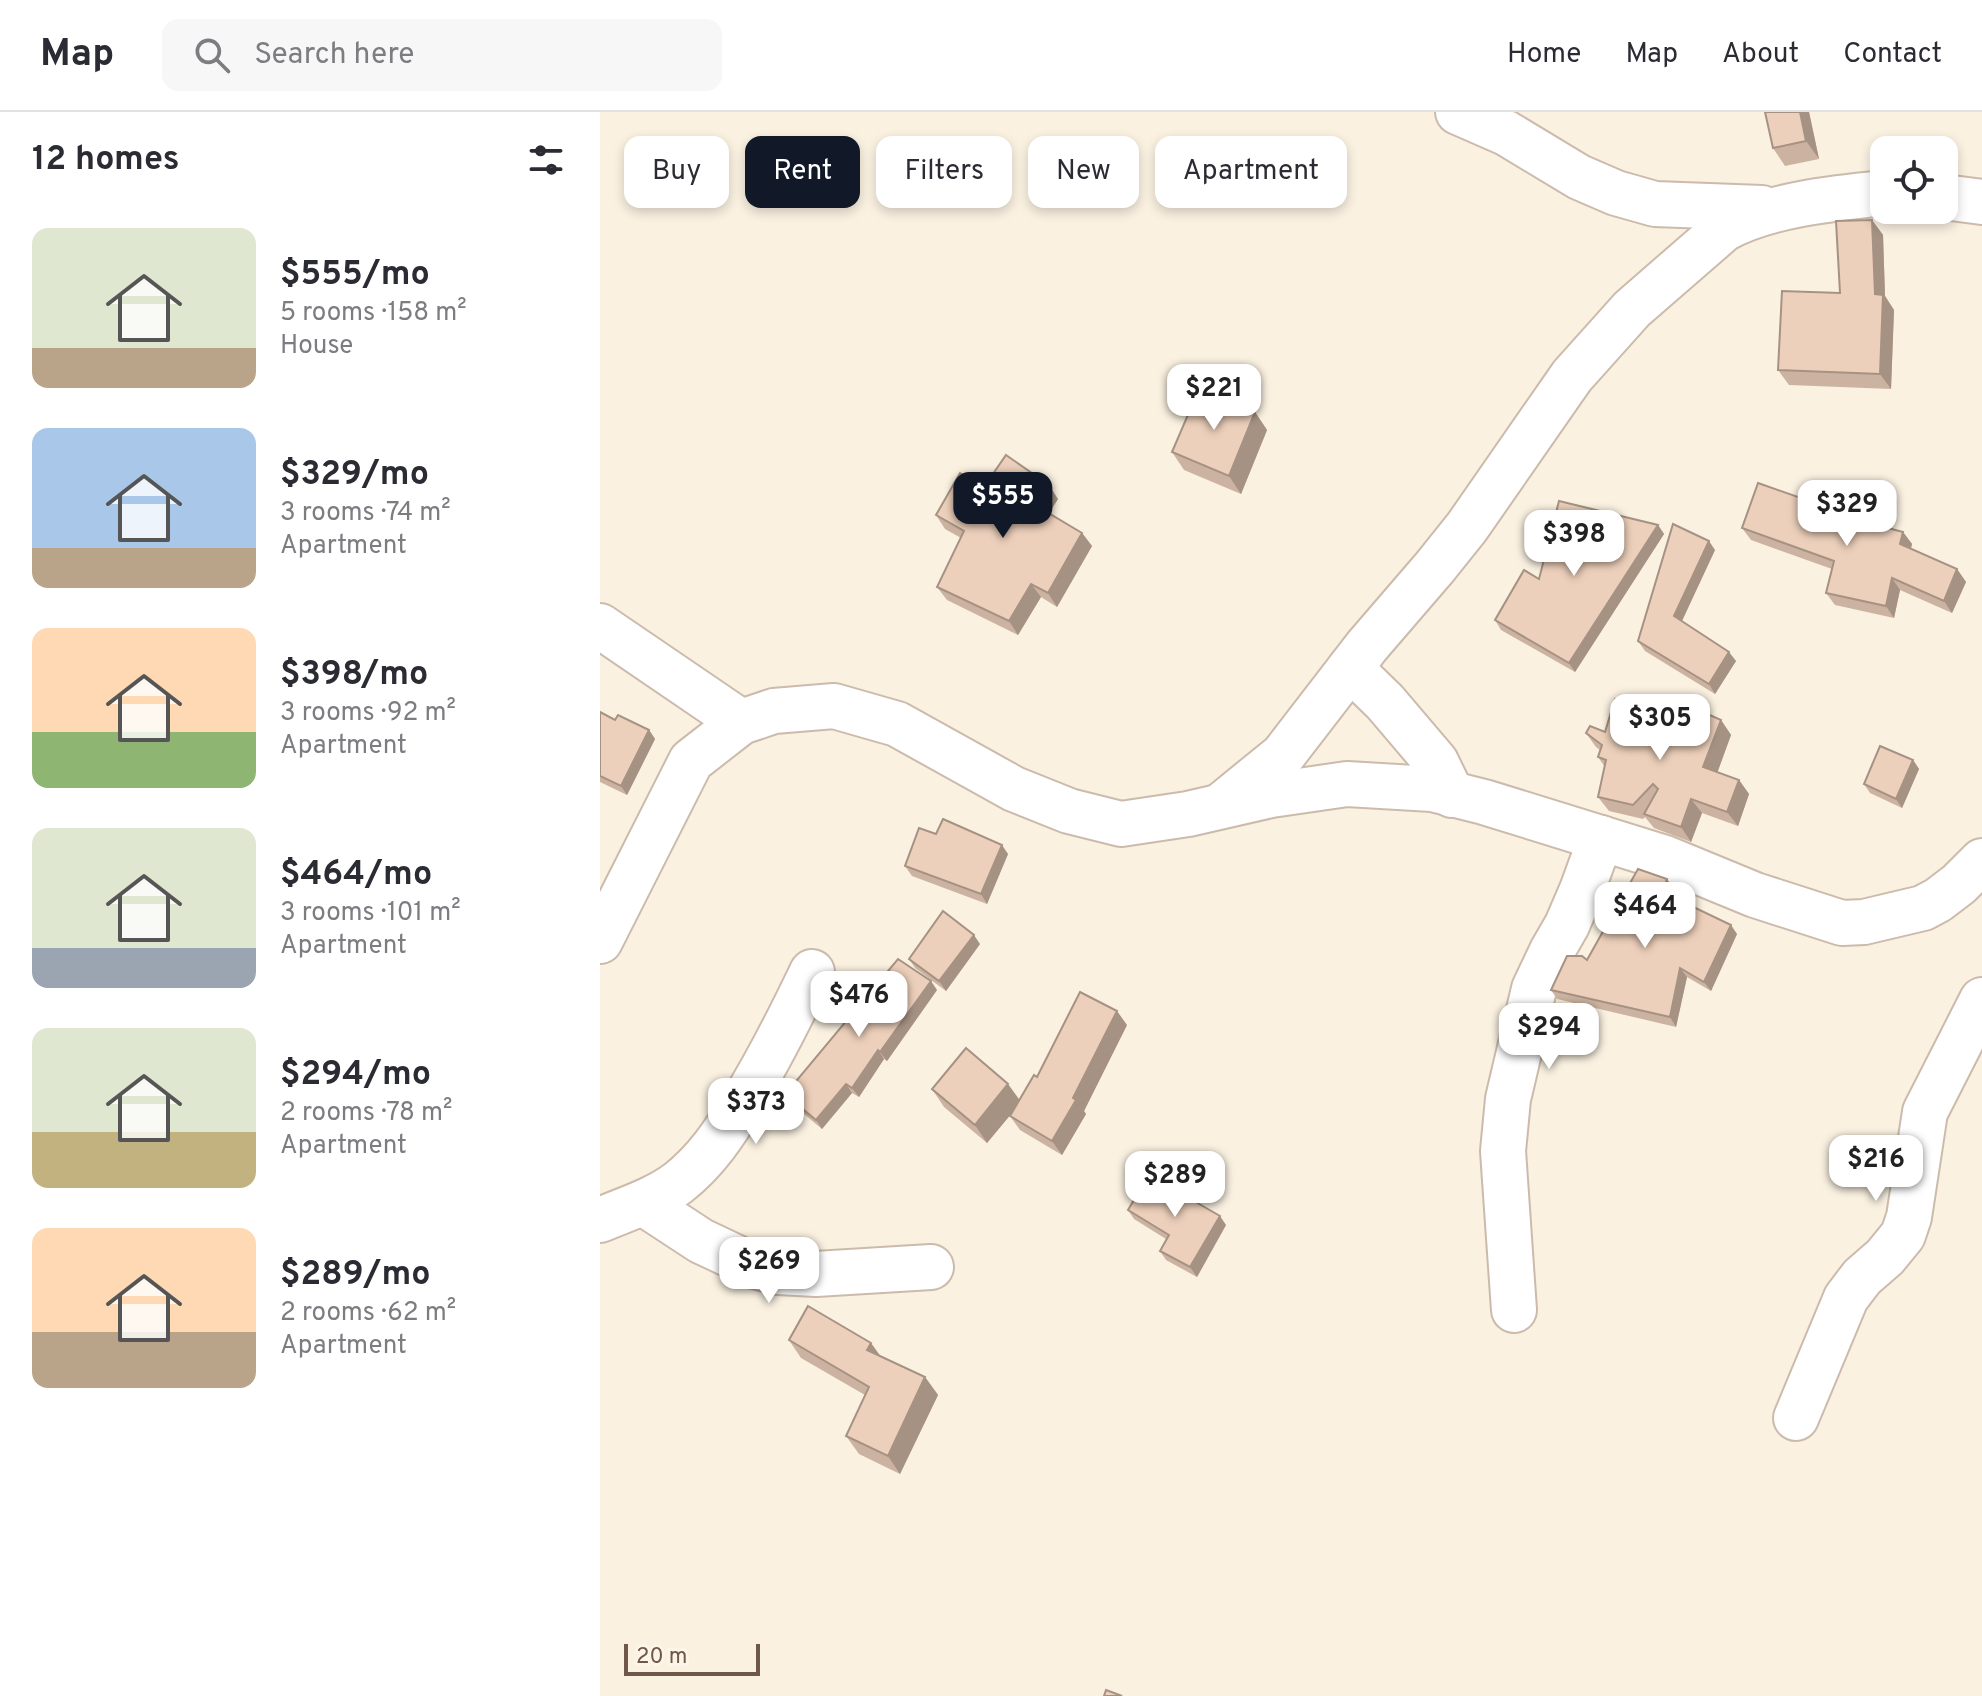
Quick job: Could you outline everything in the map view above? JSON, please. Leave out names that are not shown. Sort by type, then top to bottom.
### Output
[{"type":"street","points":[[1458,112],[1506,133],[1579,177],[1616,193],[1655,204],[1784,209]]},
{"type":"street","points":[[1220,807],[1283,755],[1350,668],[1467,527],[1572,376],[1632,309],[1724,229],[1738,221],[1827,199],[1870,194]]},
{"type":"street","points":[[1958,199],[1982,202]]},
{"type":"street","points":[[600,626],[741,722]]},
{"type":"street","points":[[1350,668],[1385,702],[1436,762],[1452,795]]},
{"type":"street","points":[[600,941],[691,761],[741,722],[774,711],[834,706],[897,724],[1014,789],[1069,811],[1121,824],[1188,814],[1271,795],[1347,784],[1432,789],[1665,858],[1755,895],[1842,923],[1864,922],[1923,908],[1959,884],[1982,861]]},
{"type":"street","points":[[1514,1310],[1503,1151],[1508,1099],[1534,989],[1567,925],[1601,838]]},
{"type":"street","points":[[600,1220],[643,1203],[676,1184],[707,1157],[777,1045],[812,972]]},
{"type":"street","points":[[1796,1418],[1846,1298],[1903,1235],[1909,1217],[1925,1112],[1982,1000]]},
{"type":"street","points":[[643,1203],[701,1241],[754,1266],[778,1272],[816,1274],[931,1267]]},
{"type":"building","points":[[1765,112],[1800,112],[1806,141],[1773,148]]},
{"type":"building","points":[[1870,220],[1872,224],[1875,294],[1883,295],[1880,374],[1778,370],[1782,291],[1840,293],[1836,221]]},
{"type":"building","points":[[1199,389],[1255,412],[1229,476],[1172,452]]},
{"type":"building","points":[[1006,455],[1049,485],[1035,505],[1082,533],[1048,593],[1031,584],[1009,621],[937,587],[964,531],[936,515],[960,473],[984,487]]},
{"type":"building","points":[[1758,483],[1818,504],[1816,509],[1903,532],[1900,544],[1957,569],[1944,601],[1892,578],[1886,606],[1826,593],[1834,561],[1742,528]]},
{"type":"building","points":[[1559,501],[1658,525],[1569,663],[1495,620],[1524,570],[1539,579]]},
{"type":"building","points":[[1673,524],[1709,541],[1674,616],[1729,652],[1709,684],[1638,641]]},
{"type":"building","points":[[1615,699],[1691,723],[1684,744],[1703,712],[1721,720],[1703,767],[1739,780],[1727,812],[1691,799],[1681,827],[1644,814],[1658,789],[1653,784],[1633,805],[1598,797],[1606,760],[1598,757],[1602,745],[1586,733],[1590,726],[1605,732]]},
{"type":"building","points":[[600,712],[615,720],[618,715],[649,730],[621,786],[600,776]]},
{"type":"building","points":[[1880,746],[1913,760],[1896,799],[1864,784]]},
{"type":"building","points":[[943,819],[1002,845],[981,894],[905,866],[919,828],[936,834]]},
{"type":"building","points":[[1638,869],[1667,879],[1662,892],[1731,925],[1704,982],[1680,968],[1670,1017],[1551,990],[1567,956],[1582,956],[1587,960]]},
{"type":"building","points":[[943,911],[974,935],[939,981],[909,959]]},
{"type":"building","points":[[898,959],[931,981],[852,1088],[846,1084],[816,1120],[792,1100],[792,1086]]},
{"type":"building","points":[[1080,992],[1117,1011],[1073,1098],[1076,1100],[1052,1141],[1010,1116],[1034,1075],[1037,1077]]},
{"type":"building","points":[[966,1048],[1008,1084],[975,1125],[932,1089]]},
{"type":"building","points":[[1149,1175],[1220,1216],[1190,1267],[1160,1251],[1169,1235],[1128,1210]]},
{"type":"building","points":[[808,1306],[871,1343],[867,1350],[925,1377],[888,1456],[846,1436],[869,1387],[789,1340]]},
{"type":"building","points":[[1106,1690],[1122,1696],[1104,1696]]}]
